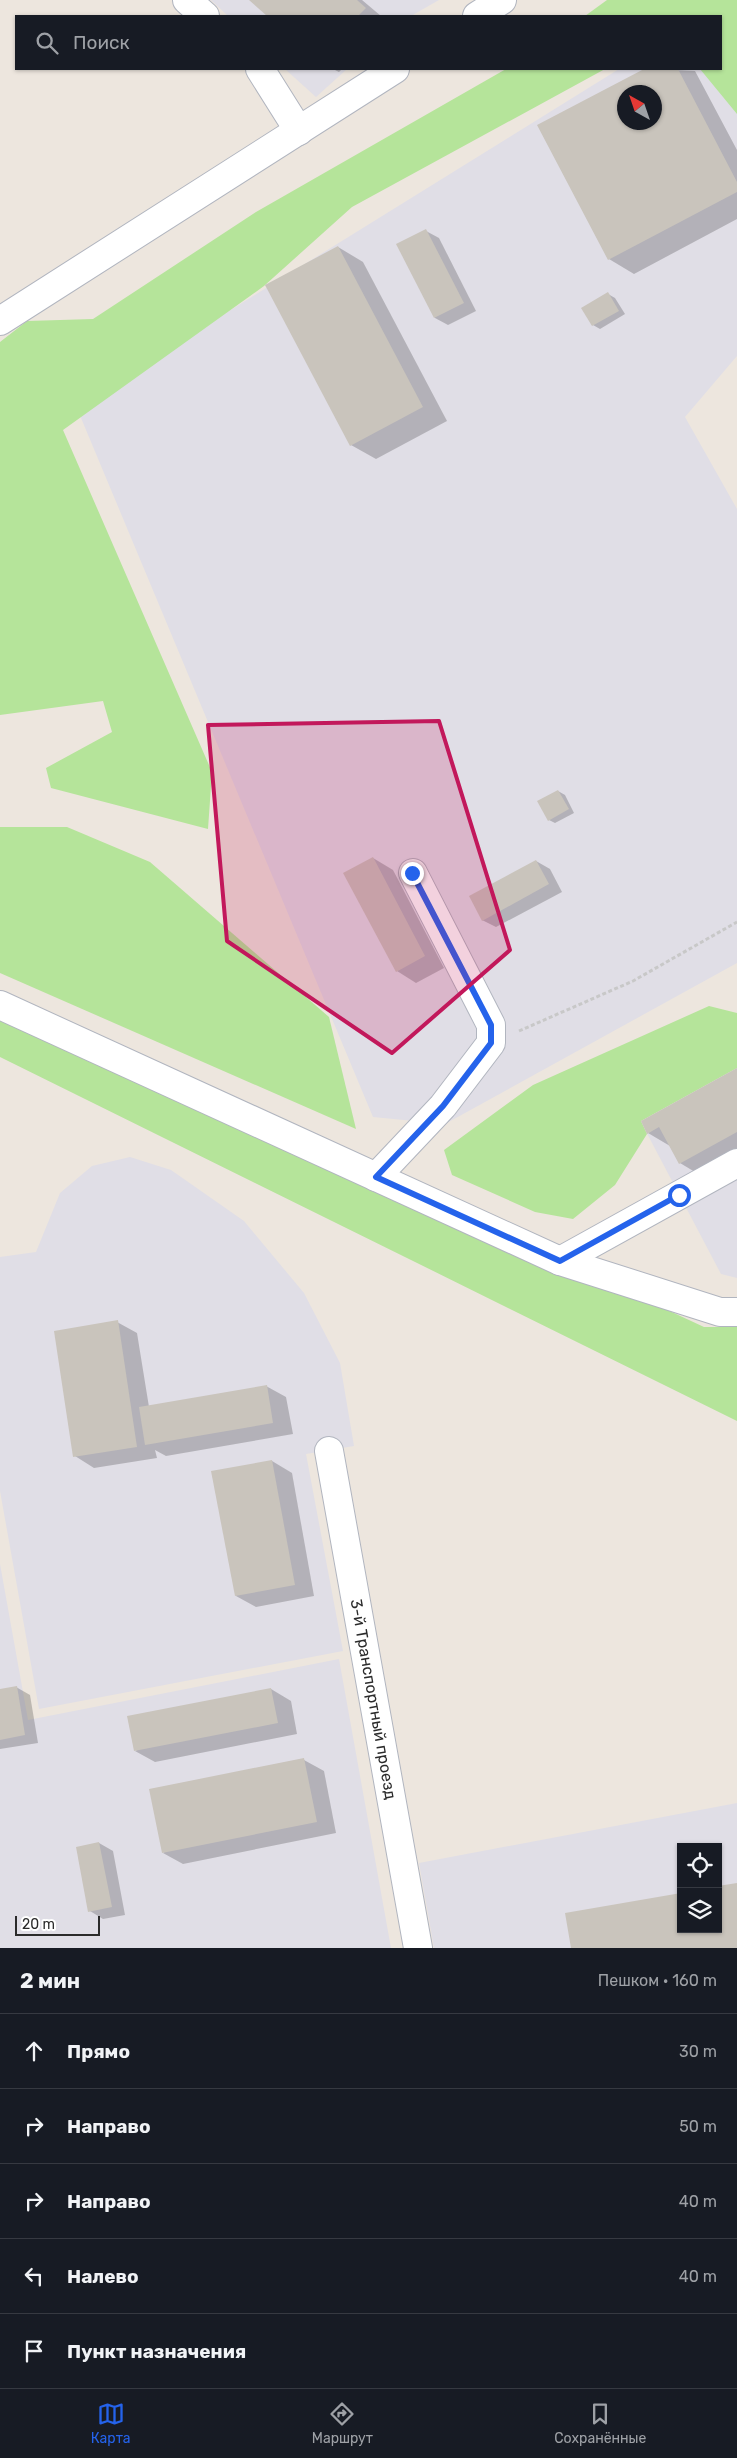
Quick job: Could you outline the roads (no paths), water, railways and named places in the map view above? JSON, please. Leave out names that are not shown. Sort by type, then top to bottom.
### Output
[{"type":"street","points":[[186,0],[204,15]]},
{"type":"street","points":[[479,15],[502,0]]},
{"type":"street","points":[[261,70],[299,131]]},
{"type":"street","points":[[0,322],[393,70]]},
{"type":"street","points":[[376,1177],[443,1106],[491,1043],[491,1025],[412,873]]},
{"type":"street","points":[[0,1005],[560,1261],[720,1312],[737,1312]]},
{"type":"street","points":[[560,1261],[737,1163]]},
{"type":"street","name":"3-й Транспортный проезд","points":[[329,1450],[418,1948]]}]
